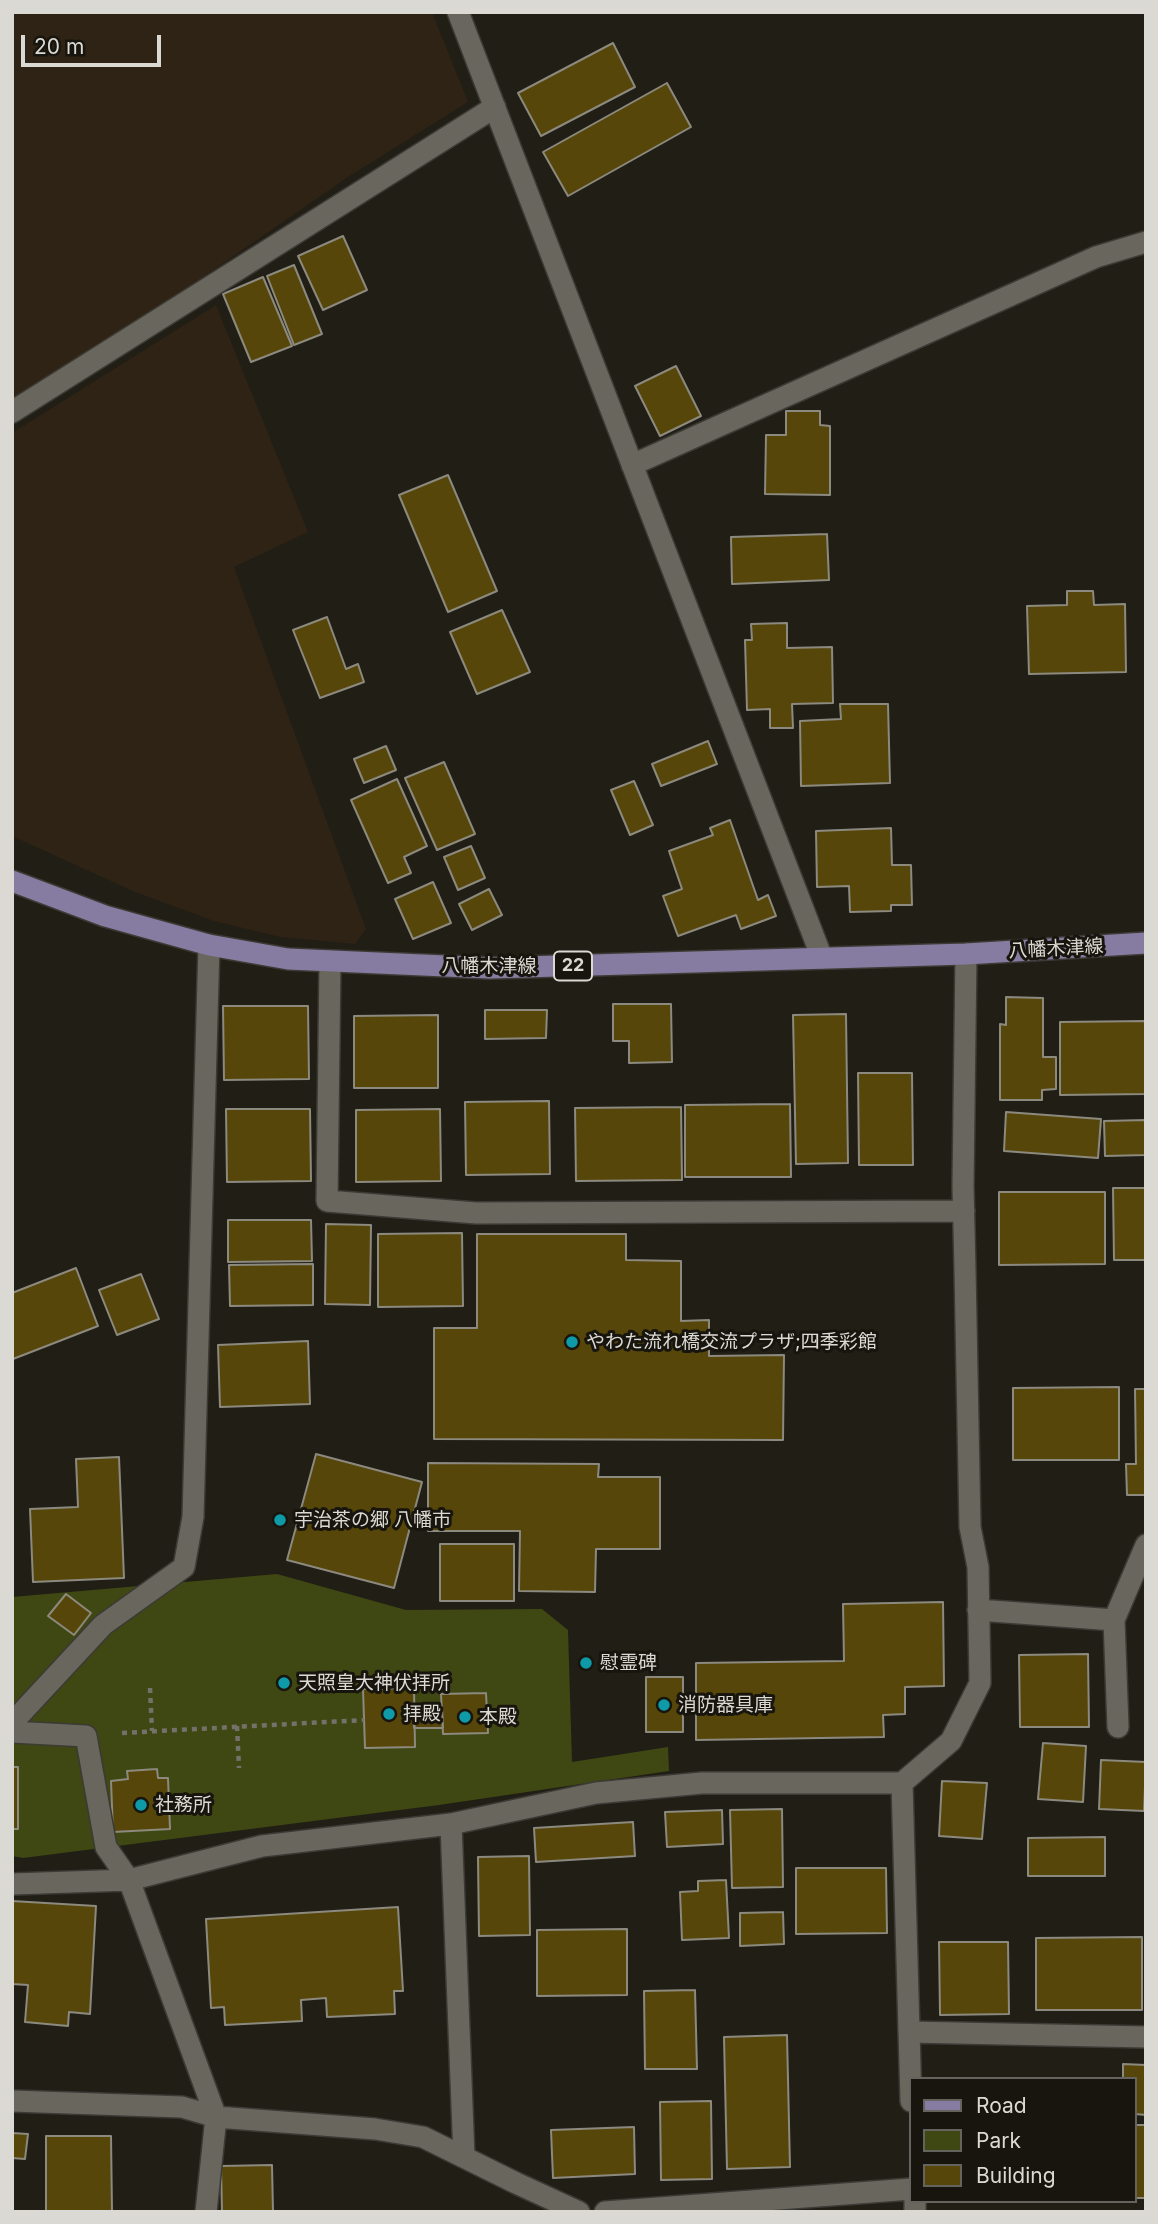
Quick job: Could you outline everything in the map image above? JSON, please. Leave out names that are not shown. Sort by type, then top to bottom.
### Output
[{"type":"main road","name":"八幡木津線","points":[[12,881],[105,916],[209,945],[288,959],[491,968],[966,954],[1146,943]]},
{"type":"street","points":[[458,12],[822,958]]},
{"type":"street","points":[[12,412],[495,107]]},
{"type":"street","points":[[632,464],[1096,257],[1146,242]]},
{"type":"street","points":[[12,1723],[103,1625],[184,1567],[193,1517],[209,945]]},
{"type":"street","points":[[12,1884],[129,1880],[262,1846],[451,1824],[596,1793],[702,1783],[902,1783],[951,1741],[980,1683],[978,1567],[970,1527],[964,1211],[966,954]]},
{"type":"street","points":[[330,961],[327,1201],[476,1213],[964,1211]]},
{"type":"street","points":[[1118,1727],[1114,1620],[1146,1545]]},
{"type":"street","points":[[978,1610],[1114,1620]]},
{"type":"street","points":[[12,1732],[86,1737],[106,1847],[129,1880],[216,2117],[206,2212]]},
{"type":"street","points":[[902,1783],[910,2077]]},
{"type":"street","points":[[451,1824],[464,2157]]},
{"type":"street","points":[[909,2032],[1146,2036]]},
{"type":"street","points":[[12,2101],[182,2107],[216,2117],[375,2129],[423,2137],[579,2212]]},
{"type":"street","points":[[605,2212],[909,2189]]},
{"type":"path","points":[[150,1688],[152,1731]]},
{"type":"path","points":[[86,1737],[364,1720]]},
{"type":"path","points":[[237,1726],[239,1768]]},
{"type":"shaded area","points":[[12,12],[432,12],[468,102],[348,177],[150,314],[12,403]]},
{"type":"shaded area","points":[[216,305],[308,532],[234,567],[366,929],[355,944],[280,937],[214,921],[135,892],[12,836],[12,433]]},
{"type":"green space","points":[[277,1574],[406,1610],[542,1609],[568,1630],[572,1762],[668,1747],[669,1771],[439,1805],[23,1858],[12,1856],[12,1597]]},
{"type":"building","points":[[613,43],[635,87],[541,136],[518,93]]},
{"type":"building","points":[[667,83],[691,127],[568,196],[543,152]]},
{"type":"building","points":[[343,236],[367,290],[323,310],[298,256]]},
{"type":"building","points":[[294,265],[322,334],[294,345],[267,276]]},
{"type":"building","points":[[263,277],[292,346],[251,362],[223,294]]},
{"type":"building","points":[[676,366],[701,416],[660,436],[635,386]]},
{"type":"building","points":[[786,411],[820,411],[820,425],[830,426],[830,495],[765,494],[766,435],[786,435]]},
{"type":"building","points":[[448,475],[497,591],[448,612],[399,495]]},
{"type":"building","points":[[827,534],[829,580],[732,584],[731,537]]},
{"type":"building","points":[[1067,591],[1093,591],[1094,605],[1125,604],[1126,672],[1029,674],[1027,606],[1067,605]]},
{"type":"building","points":[[502,610],[530,672],[477,694],[450,632]]},
{"type":"building","points":[[327,617],[346,669],[358,664],[364,682],[320,698],[293,630]]},
{"type":"building","points":[[787,623],[787,648],[832,647],[833,703],[792,704],[793,728],[770,728],[770,709],[747,710],[745,640],[752,640],[751,624]]},
{"type":"building","points":[[840,704],[888,704],[890,783],[801,786],[800,721],[841,719]]},
{"type":"building","points":[[708,741],[717,764],[661,786],[652,764]]},
{"type":"building","points":[[386,746],[396,770],[364,783],[354,759]]},
{"type":"building","points":[[444,762],[475,834],[437,850],[405,778]]},
{"type":"building","points":[[397,779],[427,846],[404,857],[411,873],[388,883],[351,800]]},
{"type":"building","points":[[634,781],[653,825],[630,835],[611,790]]},
{"type":"building","points":[[730,820],[758,900],[768,895],[776,916],[741,929],[736,915],[678,936],[663,896],[682,889],[669,851],[713,835],[710,828]]},
{"type":"building","points":[[891,828],[892,865],[911,865],[912,905],[891,905],[891,911],[850,912],[849,886],[817,887],[816,831]]},
{"type":"building","points":[[471,846],[485,878],[458,890],[444,857]]},
{"type":"building","points":[[433,882],[451,923],[413,939],[395,899]]},
{"type":"building","points":[[489,889],[502,915],[472,930],[459,904]]},
{"type":"building","points":[[1006,997],[1043,998],[1043,1057],[1056,1057],[1056,1089],[1042,1090],[1042,1100],[1000,1100],[1000,1024],[1006,1025]]},
{"type":"building","points":[[613,1004],[671,1004],[672,1062],[629,1063],[629,1041],[613,1041]]},
{"type":"building","points":[[223,1006],[308,1006],[309,1079],[224,1080]]},
{"type":"building","points":[[485,1010],[547,1010],[546,1038],[485,1039]]},
{"type":"building","points":[[846,1014],[848,1163],[796,1164],[793,1015]]},
{"type":"building","points":[[438,1015],[438,1088],[354,1088],[354,1016]]},
{"type":"building","points":[[1146,1021],[1146,1094],[1060,1095],[1060,1022]]},
{"type":"building","points":[[858,1073],[912,1073],[913,1165],[859,1165]]},
{"type":"building","points":[[549,1101],[550,1174],[466,1175],[465,1102]]},
{"type":"building","points":[[790,1104],[791,1177],[685,1177],[685,1105]]},
{"type":"building","points":[[681,1107],[682,1180],[576,1181],[575,1108]]},
{"type":"building","points":[[226,1109],[310,1109],[311,1181],[227,1182]]},
{"type":"building","points":[[440,1109],[441,1181],[356,1182],[356,1110]]},
{"type":"building","points":[[1006,1112],[1101,1119],[1098,1158],[1004,1151]]},
{"type":"building","points":[[1146,1120],[1146,1155],[1105,1156],[1104,1121]]},
{"type":"building","points":[[1113,1188],[1146,1188],[1146,1260],[1114,1260]]},
{"type":"building","points":[[999,1192],[1105,1192],[1105,1264],[999,1265]]},
{"type":"building","points":[[228,1220],[311,1220],[312,1261],[228,1262]]},
{"type":"building","points":[[326,1224],[371,1225],[370,1305],[325,1304]]},
{"type":"building","points":[[462,1233],[463,1306],[378,1307],[378,1234]]},
{"type":"building","name":"やわた流れ橋交流プラザ;四季彩館","points":[[477,1234],[626,1234],[626,1260],[681,1261],[681,1321],[709,1320],[709,1356],[784,1355],[783,1440],[434,1439],[434,1328],[477,1328]]},
{"type":"building","points":[[313,1264],[313,1305],[230,1306],[229,1265]]},
{"type":"building","points":[[76,1268],[98,1326],[13,1359],[12,1293]]},
{"type":"building","points":[[141,1274],[159,1319],[117,1335],[99,1290]]},
{"type":"building","points":[[308,1341],[310,1404],[220,1407],[218,1345]]},
{"type":"building","points":[[1119,1387],[1119,1460],[1013,1460],[1013,1388]]},
{"type":"building","points":[[1135,1389],[1146,1389],[1146,1495],[1127,1495],[1126,1464],[1136,1464]]},
{"type":"building","points":[[316,1454],[422,1482],[394,1588],[287,1560]]},
{"type":"building","points":[[119,1457],[124,1578],[33,1582],[30,1509],[78,1507],[76,1459]]},
{"type":"building","points":[[428,1463],[599,1464],[598,1477],[660,1477],[660,1549],[596,1549],[595,1592],[519,1591],[520,1531],[428,1531]]},
{"type":"building","points":[[440,1544],[514,1544],[514,1601],[440,1601]]},
{"type":"building","points":[[66,1594],[91,1613],[74,1635],[48,1616]]},
{"type":"building","points":[[943,1602],[944,1686],[905,1687],[905,1714],[883,1715],[884,1737],[696,1740],[696,1663],[844,1661],[843,1604]]},
{"type":"building","points":[[1088,1654],[1089,1727],[1020,1727],[1019,1655]]},
{"type":"building","name":"消防器具庫","points":[[646,1677],[683,1677],[683,1732],[646,1732]]},
{"type":"building","name":"拝殿","points":[[414,1688],[415,1747],[365,1748],[363,1689]]},
{"type":"building","name":"本殿","points":[[486,1693],[488,1733],[443,1734],[441,1694]]},
{"type":"building","points":[[414,1707],[442,1707],[443,1728],[414,1728]]},
{"type":"building","points":[[1043,1743],[1086,1746],[1083,1802],[1038,1799]]},
{"type":"building","points":[[1101,1760],[1146,1762],[1144,1811],[1099,1809]]},
{"type":"building","points":[[12,1767],[18,1767],[18,1829],[12,1829]]},
{"type":"building","name":"社務所","points":[[157,1769],[158,1778],[168,1778],[170,1829],[113,1832],[111,1781],[128,1779],[127,1771]]},
{"type":"building","points":[[942,1781],[987,1783],[982,1839],[939,1836]]},
{"type":"building","points":[[782,1809],[783,1887],[732,1888],[730,1810]]},
{"type":"building","points":[[722,1810],[723,1844],[667,1847],[665,1812]]},
{"type":"building","points":[[633,1822],[635,1856],[536,1862],[534,1828]]},
{"type":"building","points":[[1105,1837],[1105,1876],[1028,1876],[1028,1838]]},
{"type":"building","points":[[529,1856],[530,1935],[479,1936],[478,1857]]},
{"type":"building","points":[[796,1868],[886,1868],[887,1933],[796,1934]]},
{"type":"building","points":[[726,1880],[729,1938],[682,1940],[680,1892],[698,1891],[698,1881]]},
{"type":"building","points":[[12,1901],[96,1906],[90,2014],[69,2012],[68,2026],[25,2022],[28,1985],[12,1984]]},
{"type":"building","points":[[398,1907],[403,1991],[394,1991],[395,2014],[327,2017],[326,1998],[301,2000],[302,2021],[225,2025],[224,2007],[211,2008],[206,1919]]},
{"type":"building","points":[[783,1912],[784,1944],[740,1946],[740,1913]]},
{"type":"building","points":[[627,1929],[627,1995],[537,1996],[537,1930]]},
{"type":"building","points":[[1142,1937],[1142,2010],[1036,2010],[1036,1938]]},
{"type":"building","points":[[939,1942],[1008,1942],[1009,2014],[940,2015]]},
{"type":"building","points":[[695,1990],[697,2069],[645,2069],[644,1991]]},
{"type":"building","points":[[787,2035],[790,2167],[727,2169],[724,2037]]},
{"type":"building","points":[[1123,2064],[1146,2065],[1146,2115],[1137,2114],[1137,2077],[1123,2077]]},
{"type":"building","points":[[711,2101],[712,2179],[661,2180],[660,2102]]},
{"type":"building","points":[[1137,2125],[1146,2125],[1146,2198],[1137,2198]]},
{"type":"building","points":[[634,2127],[635,2174],[553,2178],[551,2130]]},
{"type":"building","points":[[12,2133],[28,2134],[25,2159],[12,2158]]},
{"type":"building","points":[[46,2136],[111,2136],[112,2212],[46,2212]]},
{"type":"building","points":[[272,2165],[273,2212],[222,2212],[221,2166]]},
{"type":"place","name":"やわた流れ橋交流プラザ;四季彩館","points":[[572,1342]]},
{"type":"place","name":"宇治茶の郷 八幡市","points":[[280,1520]]},
{"type":"place","name":"慰霊碑","points":[[586,1663]]},
{"type":"place","name":"天照皇大神伏拝所","points":[[284,1683]]},
{"type":"place","name":"消防器具庫","points":[[664,1705]]},
{"type":"place","name":"拝殿","points":[[389,1714]]},
{"type":"place","name":"本殿","points":[[465,1717]]},
{"type":"place","name":"社務所","points":[[141,1805]]}]
